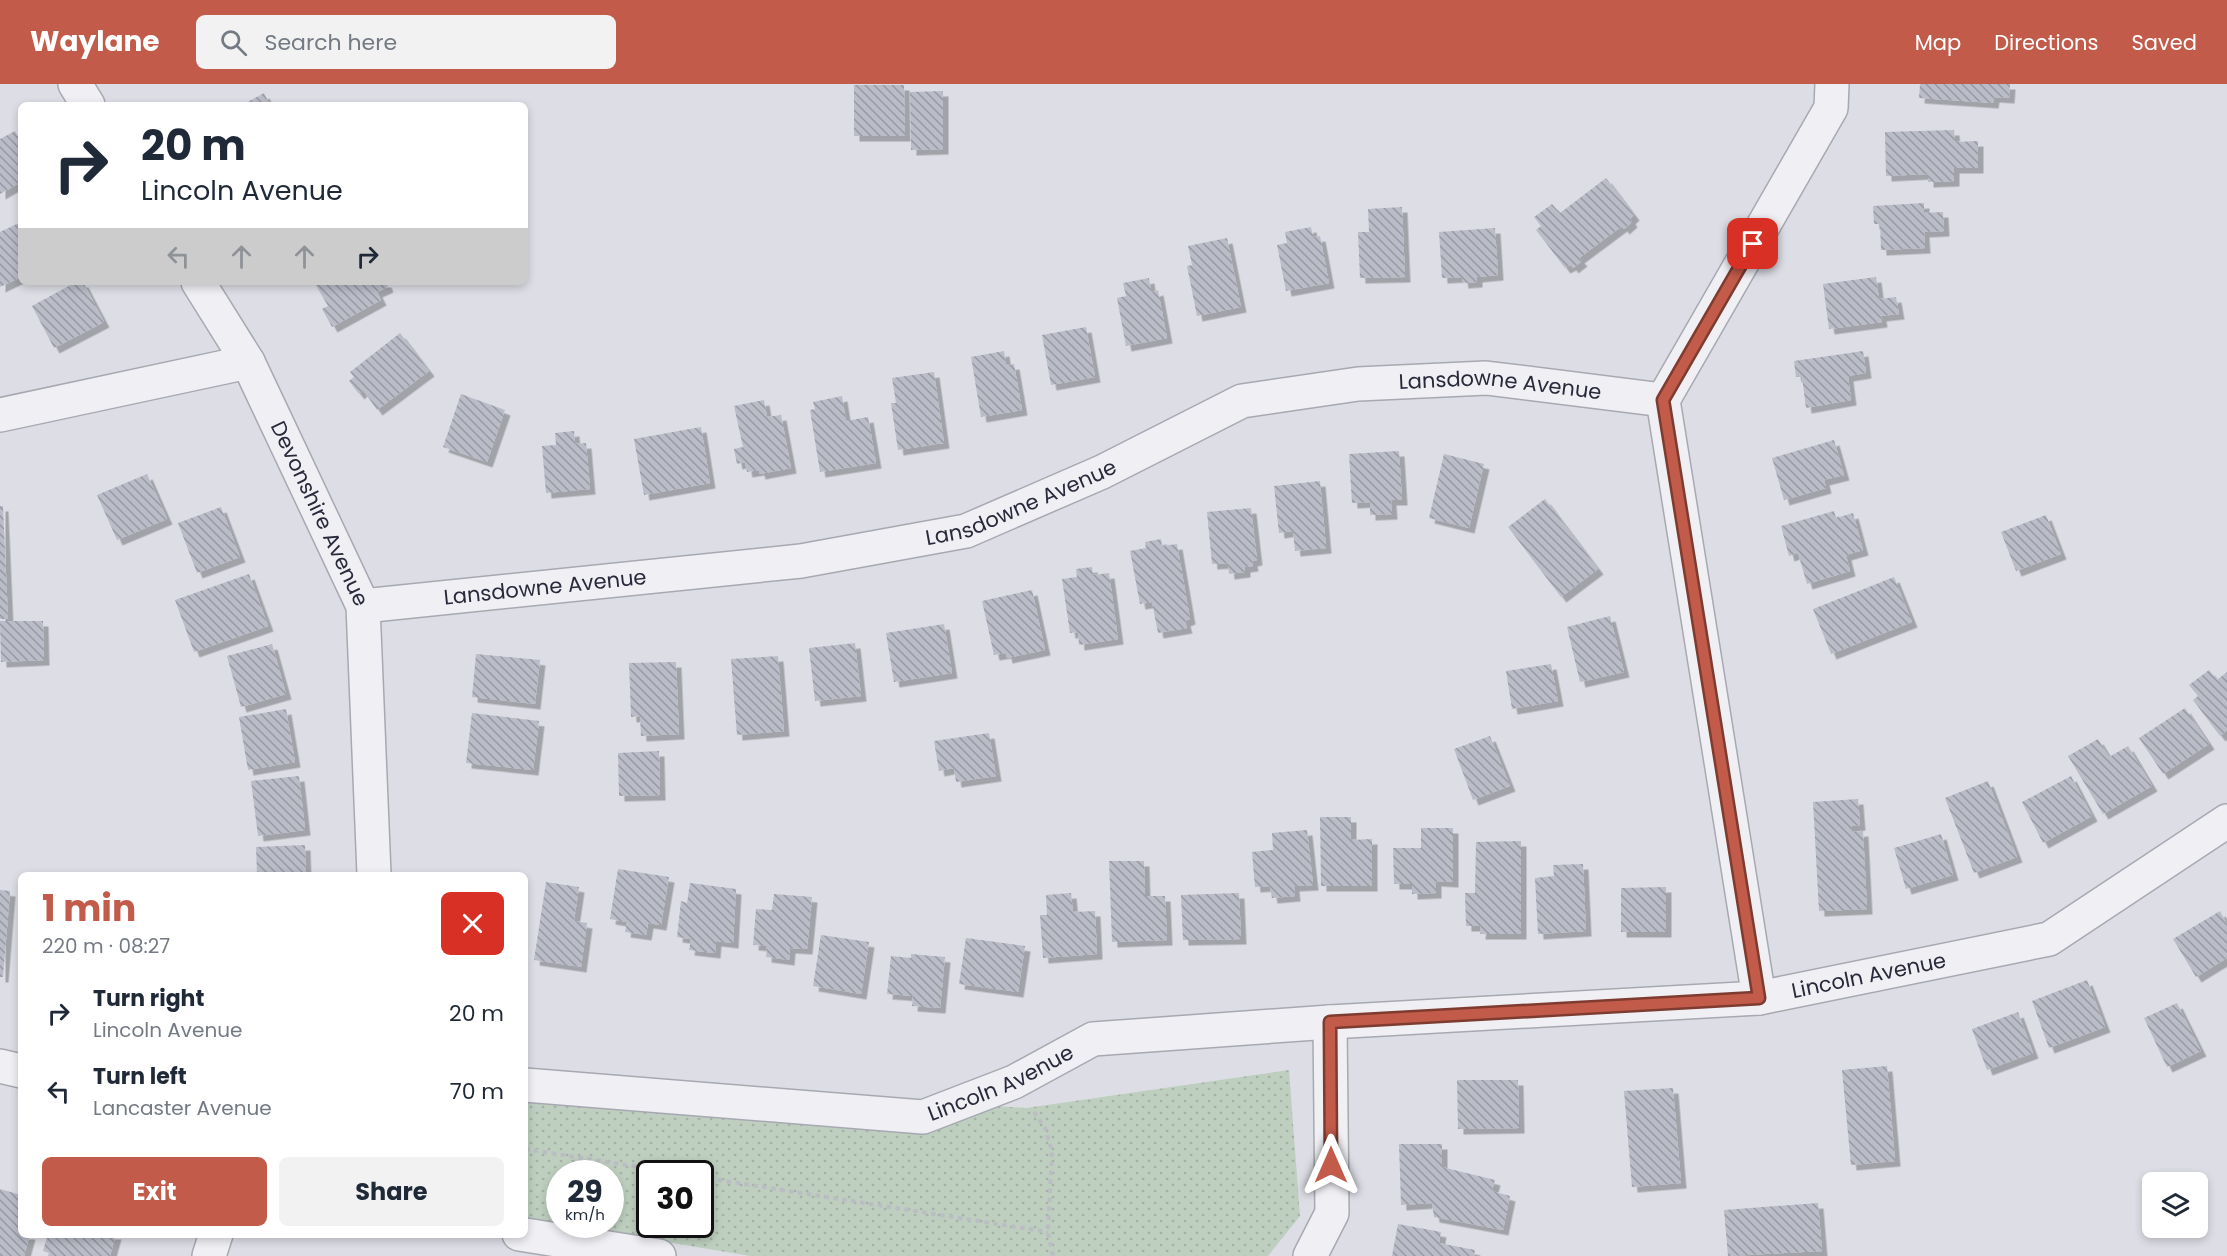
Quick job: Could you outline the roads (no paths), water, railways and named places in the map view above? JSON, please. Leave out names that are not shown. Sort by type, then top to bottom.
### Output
[{"type":"street","points":[[75,84],[86,102]]},
{"type":"street","points":[[1759,998],[1663,400],[1831,108],[1832,84]]},
{"type":"street","name":"Devonshire Avenue","points":[[200,285],[248,362],[363,606],[374,872]]},
{"type":"street","points":[[0,415],[248,362]]},
{"type":"street","name":"Lansdowne Avenue","points":[[363,606],[801,561],[966,531],[1102,472],[1242,401],[1358,384],[1486,378],[1663,400]]},
{"type":"street","name":"Lincoln Avenue","points":[[528,1085],[923,1117],[1014,1082],[1093,1039],[1330,1022],[1759,998],[2049,939],[2227,821]]},
{"type":"street","points":[[1310,1256],[1332,1213],[1330,1022]]},
{"type":"street","points":[[0,1066],[18,1070]]},
{"type":"street","points":[[528,1235],[659,1256]]},
{"type":"street","points":[[209,1256],[215,1238]]}]
